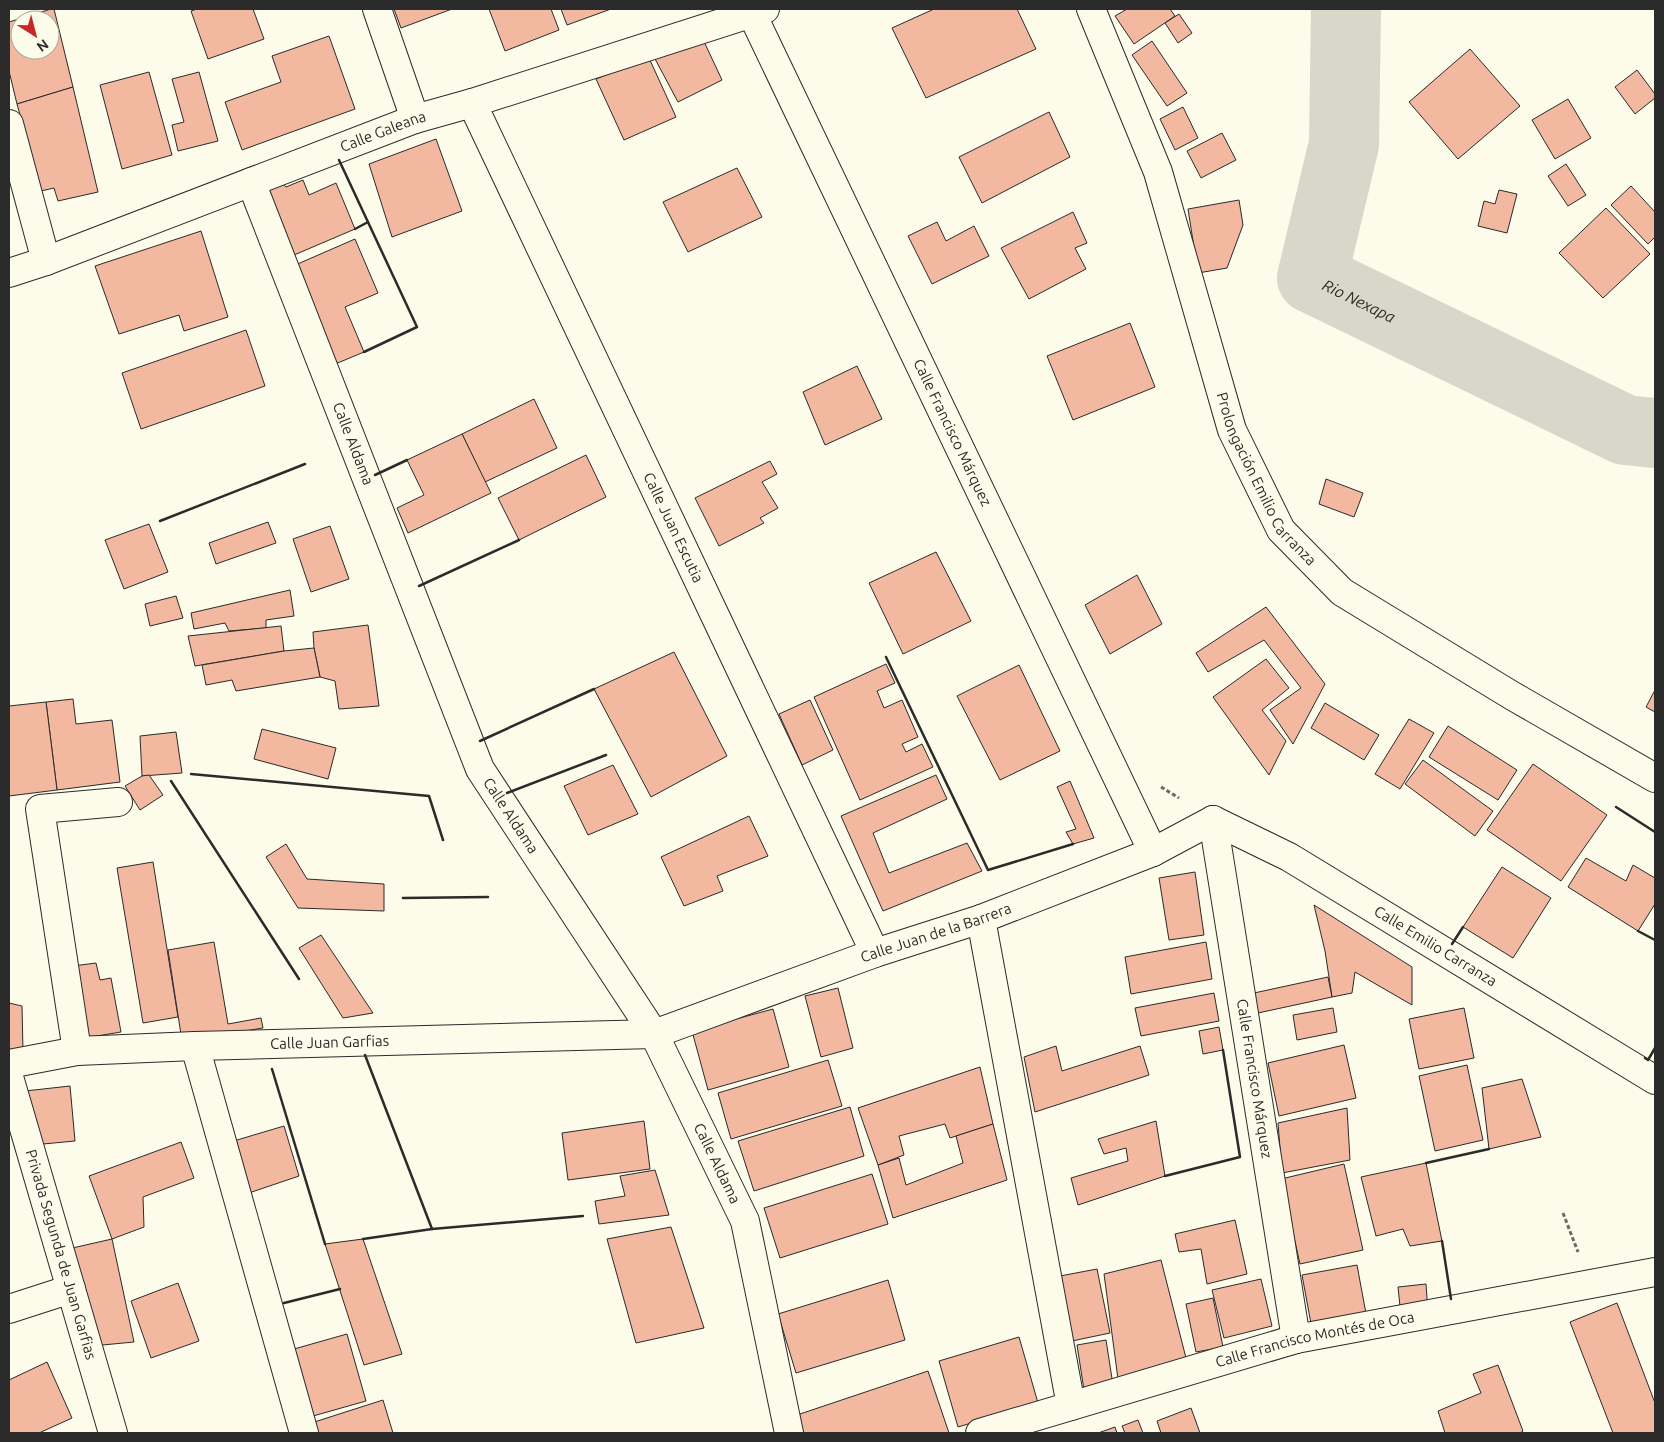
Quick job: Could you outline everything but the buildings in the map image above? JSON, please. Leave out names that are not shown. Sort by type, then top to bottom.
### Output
[{"type":"street","points":[[377,9],[415,119]]},
{"type":"street","name":"Prolongación Emilio Carranza","points":[[1090,9],[1158,172],[1232,430],[1281,530],[1342,592],[1511,695],[1655,778]]},
{"type":"street","name":"Calle Galeana","points":[[9,273],[46,261],[415,119],[472,103],[759,11]]},
{"type":"street","name":"Calle Francisco Márquez","points":[[759,11],[1153,852]]},
{"type":"street","name":"Calle Juan Escutia","points":[[472,103],[875,953]]},
{"type":"street","points":[[9,124],[46,261]]},
{"type":"street","name":"Calle Aldama","points":[[251,182],[480,769],[654,1034],[746,1221],[789,1433]]},
{"type":"street","points":[[77,1050],[40,809],[118,802]]},
{"type":"street","name":"Calle Francisco Márquez","points":[[1213,820],[1296,1339]]},
{"type":"street","name":"Calle Juan de la Barrera","points":[[654,1034],[875,953],[981,919],[1153,852],[1213,820]]},
{"type":"street","name":"Calle Emilio Carranza","points":[[1213,820],[1289,857],[1655,1080]]},
{"type":"street","points":[[981,919],[1071,1406]]},
{"type":"street","name":"Calle Juan Garfias","points":[[9,1064],[77,1050],[654,1034]]},
{"type":"street","points":[[195,1046],[304,1433]]},
{"type":"street","name":"Privada Segunda de Juan Garfias","points":[[9,1077],[113,1433]]},
{"type":"street","name":"Calle Francisco Montés de Oca","points":[[980,1433],[1296,1339],[1655,1272]]},
{"type":"street","points":[[9,1309],[71,1289]]},
{"type":"path","points":[[1563,1213],[1591,1284]]},
{"type":"waterway","name":"Rio Nexapa","points":[[1346,9],[1344,144],[1312,278],[1625,430],[1655,433]]},
{"type":"wall","points":[[339,160],[417,327],[364,352]]},
{"type":"wall","points":[[355,229],[368,222]]},
{"type":"wall","points":[[375,475],[407,460]]},
{"type":"wall","points":[[160,521],[305,464]]},
{"type":"wall","points":[[419,586],[519,540]]},
{"type":"wall","points":[[886,657],[988,870],[1073,844]]},
{"type":"wall","points":[[480,741],[594,689]]},
{"type":"wall","points":[[507,793],[606,755]]},
{"type":"wall","points":[[191,774],[429,796],[443,840]]},
{"type":"wall","points":[[171,781],[299,979]]},
{"type":"wall","points":[[1616,807],[1655,832]]},
{"type":"wall","points":[[403,898],[488,897]]},
{"type":"wall","points":[[1452,944],[1463,927]]},
{"type":"wall","points":[[1638,931],[1655,940]]},
{"type":"wall","points":[[1645,1058],[1648,1060],[1655,1048]]},
{"type":"wall","points":[[1165,1176],[1240,1157],[1223,1050]]},
{"type":"wall","points":[[365,1055],[432,1229]]},
{"type":"wall","points":[[272,1069],[325,1244]]},
{"type":"wall","points":[[1426,1163],[1489,1149]]},
{"type":"wall","points":[[363,1239],[432,1229],[583,1216]]},
{"type":"wall","points":[[1442,1241],[1451,1299]]},
{"type":"wall","points":[[284,1303],[340,1289]]}]
